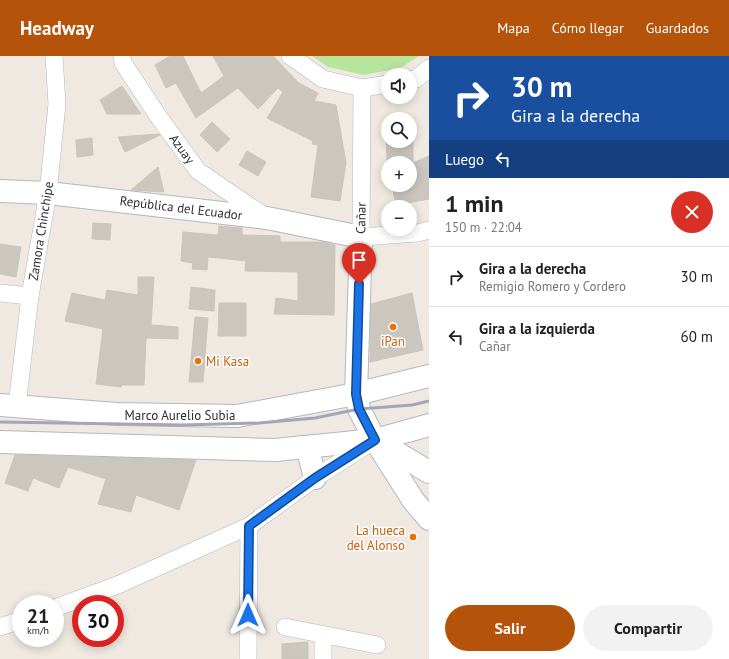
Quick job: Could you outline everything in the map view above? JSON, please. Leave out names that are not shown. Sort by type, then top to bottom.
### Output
[{"type":"main road","name":"República del Ecuador","points":[[0,191],[48,193],[267,218],[361,237]]},
{"type":"main road","name":"Cañar","points":[[361,237],[356,394],[359,409],[375,440],[413,500],[429,519]]},
{"type":"main road","name":"Marco Aurelio Subia","points":[[8,405],[117,414],[237,416],[356,394],[429,376]]},
{"type":"main road","points":[[0,442],[275,450],[375,440],[429,425]]},
{"type":"main road","points":[[375,440],[429,472]]},
{"type":"main road","points":[[302,448],[309,454],[315,478]]},
{"type":"street","name":"Zamora Chinchipe","points":[[8,405],[30,296],[48,193],[57,104],[54,56]]},
{"type":"street","name":"Azuay","points":[[122,56],[123,64],[198,171],[267,218]]},
{"type":"street","points":[[290,56],[323,79],[362,88],[381,85]]},
{"type":"street","points":[[417,78],[429,68]]},
{"type":"street","name":"Cañar","points":[[361,237],[362,88]]},
{"type":"street","points":[[361,237],[418,233],[429,230]]},
{"type":"street","points":[[0,293],[30,296]]},
{"type":"street","points":[[64,605],[120,584],[249,526],[315,478],[375,440]]},
{"type":"street","points":[[248,659],[249,526]]},
{"type":"street","points":[[0,627],[12,623]]},
{"type":"street","points":[[285,627],[377,645]]},
{"type":"street","points":[[323,635],[323,659]]},
{"type":"green space","points":[[312,56],[419,56],[400,68],[381,68],[381,72],[364,75],[328,67]]},
{"type":"building","points":[[170,56],[183,56],[201,93],[224,76],[213,56],[273,56],[299,83],[318,93],[314,101],[336,105],[346,163],[340,201],[311,197],[318,145],[312,144],[313,141],[267,118],[283,92],[278,88],[258,109],[238,88],[196,118],[176,83],[166,88],[155,65]]},
{"type":"building","points":[[122,86],[141,114],[107,114],[100,100]]},
{"type":"building","points":[[212,122],[230,139],[217,152],[200,135]]},
{"type":"building","points":[[160,135],[125,152],[118,137]]},
{"type":"building","points":[[92,138],[93,155],[77,157],[76,140]]},
{"type":"building","points":[[387,148],[413,148],[413,156],[387,156]]},
{"type":"building","points":[[247,151],[266,162],[258,176],[239,165]]},
{"type":"building","points":[[429,156],[429,199],[417,201],[395,200],[393,192],[417,192],[417,161]]},
{"type":"building","points":[[158,167],[164,192],[131,190]]},
{"type":"building","points":[[93,223],[111,224],[110,240],[92,239]]},
{"type":"building","points":[[219,226],[242,228],[242,235],[280,236],[280,242],[324,242],[335,245],[334,315],[274,314],[276,298],[298,301],[298,272],[245,271],[246,261],[208,257],[207,270],[192,269],[193,263],[181,261],[183,232],[218,235]]},
{"type":"building","points":[[0,244],[21,247],[16,277],[0,274]]},
{"type":"building","points":[[138,277],[154,277],[151,325],[178,327],[178,339],[146,338],[144,385],[122,385],[121,387],[96,384],[103,329],[65,321],[72,293],[105,300],[107,290],[138,295]]},
{"type":"building","points":[[191,287],[215,290],[214,311],[189,309]]},
{"type":"building","name":"iPan","points":[[412,293],[423,350],[370,362],[371,304]]},
{"type":"building","points":[[219,303],[246,303],[246,336],[218,336]]},
{"type":"building","name":"Mi Kasa","points":[[195,317],[208,318],[203,382],[189,382]]},
{"type":"building","points":[[15,455],[196,460],[179,510],[136,495],[131,512],[98,504],[106,479],[68,467],[59,488],[33,478],[28,491],[5,483]]},
{"type":"building","points":[[308,642],[308,659],[282,659],[282,644]]},
{"type":"railway","points":[[0,422],[183,425],[259,423],[315,418],[359,409],[412,405],[429,401]]},
{"type":"place","name":"iPan","points":[[393,327]]},
{"type":"place","name":"Mi Kasa","points":[[198,361]]},
{"type":"place","name":"La hueca del Alonso","points":[[413,537]]},
{"type":"route","points":[[248,615],[249,526],[315,478],[375,440],[359,409],[356,394],[359,284]]}]
